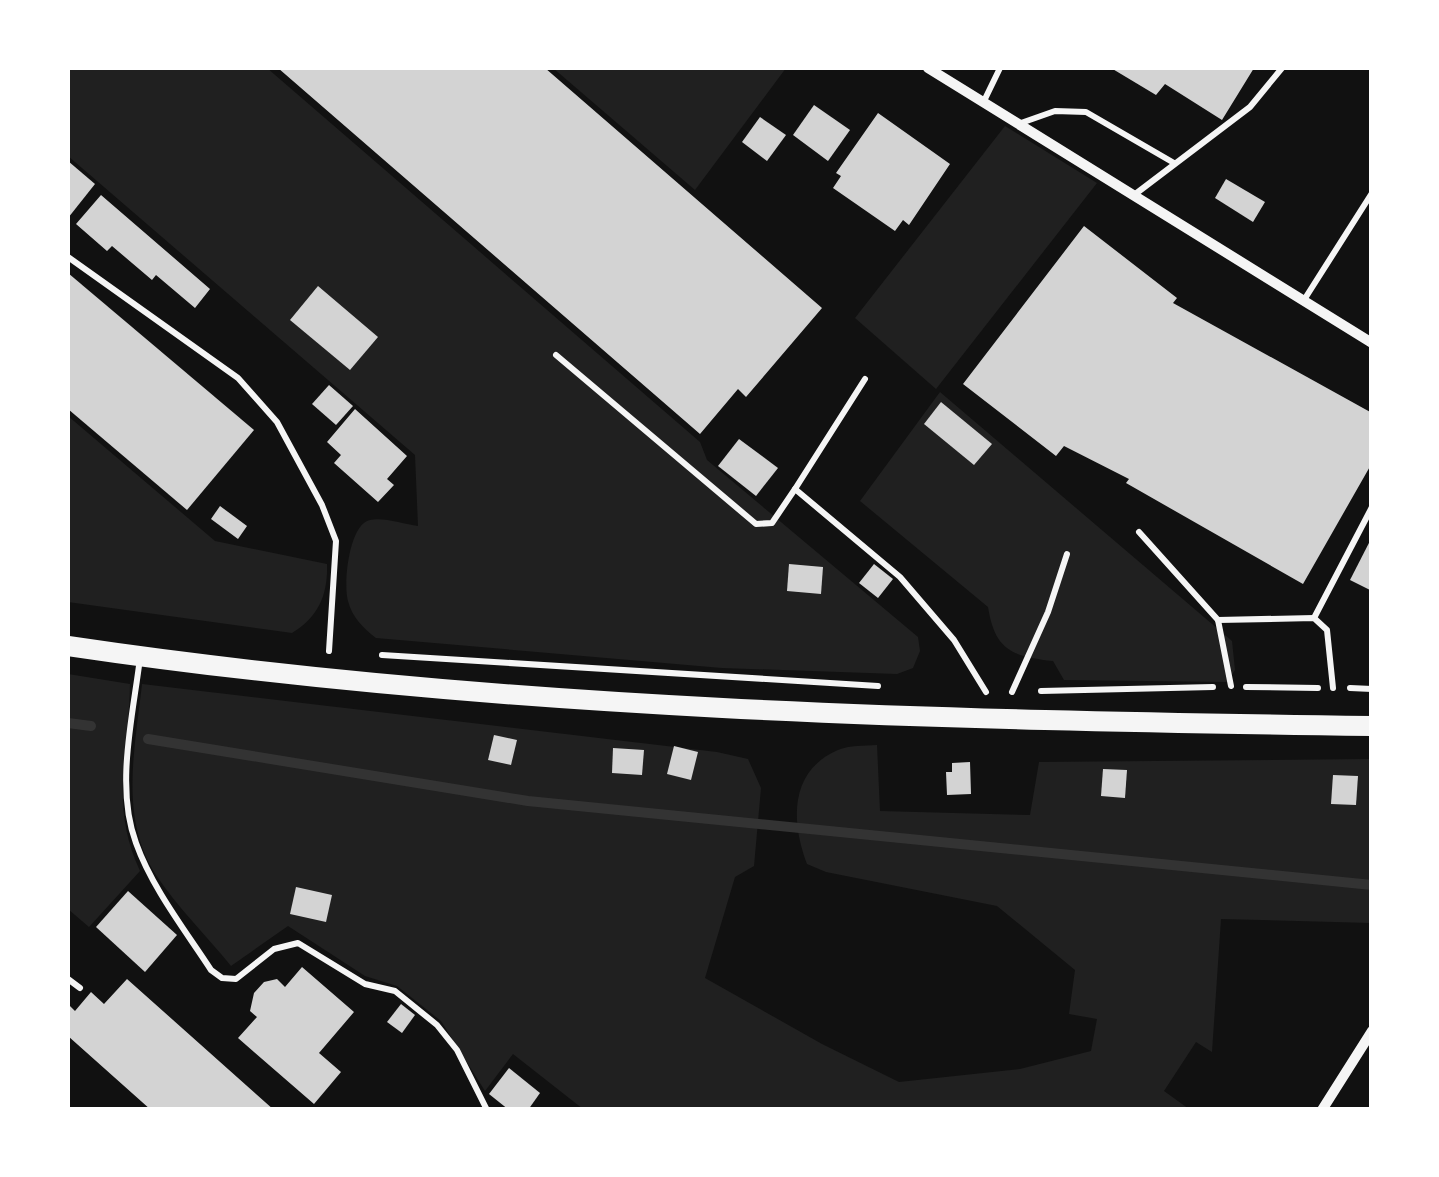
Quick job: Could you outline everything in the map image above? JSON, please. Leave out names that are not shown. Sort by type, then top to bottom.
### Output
[{"type":"main road","points":[[68,646],[492,694],[1037,722],[1372,726]]},
{"type":"street","points":[[928,68],[1372,343]]},
{"type":"street","points":[[1322,1110],[1372,1030]]},
{"type":"lane","points":[[984,101],[1000,68]]},
{"type":"lane","points":[[1134,194],[1250,107],[1282,68]]},
{"type":"lane","points":[[1019,124],[1054,110],[1086,112],[1174,164]]},
{"type":"lane","points":[[1304,301],[1372,193]]},
{"type":"lane","points":[[68,257],[238,378],[277,422],[322,504],[336,540],[330,651]]},
{"type":"lane","points":[[556,356],[756,524],[772,523],[865,379]]},
{"type":"lane","points":[[795,489],[900,576],[954,640],[986,692]]},
{"type":"lane","points":[[1314,618],[1372,507]]},
{"type":"lane","points":[[1138,532],[1218,620],[1231,686]]},
{"type":"lane","points":[[1012,692],[1048,612],[1067,554]]},
{"type":"lane","points":[[1218,620],[1314,618],[1327,630],[1334,688]]},
{"type":"lane","points":[[140,657],[128,780],[132,827],[152,878],[210,970],[222,978],[236,979],[274,949],[298,943],[364,984],[395,990],[437,1025],[457,1050],[487,1110]]},
{"type":"lane","points":[[68,979],[80,988]]},
{"type":"path","points":[[330,651],[888,686]]},
{"type":"path","points":[[1012,692],[1231,686],[1372,688]]},
{"type":"shaded area","points":[[68,68],[267,68],[700,442],[707,460],[918,637],[920,651],[913,668],[897,674],[722,668],[376,638],[350,607],[346,582],[349,556],[357,532],[370,520],[418,526],[415,455],[68,156]]},
{"type":"shaded area","points":[[553,68],[786,68],[695,190]]},
{"type":"shaded area","points":[[1005,126],[1097,183],[936,389],[855,318]]},
{"type":"shaded area","points":[[940,392],[1232,641],[1235,670],[1227,682],[1064,680],[1053,661],[1007,648],[995,633],[988,607],[860,501]]},
{"type":"shaded area","points":[[68,416],[215,541],[327,564],[323,595],[309,620],[292,633],[68,602]]},
{"type":"shaded area","points":[[68,674],[130,684],[123,801],[125,824],[140,871],[89,927],[68,909]]},
{"type":"shaded area","points":[[142,684],[717,752],[748,759],[761,788],[754,866],[735,877],[705,978],[899,1082],[1020,1069],[1091,1051],[1097,1019],[1069,1014],[1075,970],[997,906],[826,872],[807,864],[797,815],[802,784],[822,759],[842,748],[877,745],[880,811],[1030,815],[1039,762],[1371,759],[1371,923],[1221,919],[1212,1052],[1196,1042],[1164,1091],[1189,1109],[583,1109],[513,1054],[485,1091],[441,1021],[397,986],[365,976],[288,926],[231,966],[183,910],[156,875],[137,830],[133,782]]},
{"type":"building","points":[[278,68],[545,68],[822,308],[746,397],[738,389],[700,434]]},
{"type":"building","points":[[1111,68],[1254,68],[1222,120],[1165,84],[1156,95]]},
{"type":"building","points":[[814,105],[850,130],[828,161],[793,135]]},
{"type":"building","points":[[878,113],[950,164],[909,225],[903,220],[895,231],[833,188],[841,176],[836,173]]},
{"type":"building","points":[[760,117],[786,135],[767,161],[742,142]]},
{"type":"building","points":[[68,161],[95,184],[68,218]]},
{"type":"building","points":[[1226,179],[1265,202],[1253,222],[1215,198]]},
{"type":"building","points":[[101,195],[210,289],[195,308],[156,275],[152,280],[112,246],[107,251],[76,224]]},
{"type":"building","points":[[1084,226],[1177,298],[1173,303],[1372,413],[1372,463],[1303,584],[1126,483],[1129,479],[1064,446],[1056,456],[963,384]]},
{"type":"building","points":[[68,273],[254,430],[187,510],[68,409]]},
{"type":"building","points":[[318,286],[378,337],[350,370],[290,320]]},
{"type":"building","points":[[329,385],[353,406],[336,425],[312,404]]},
{"type":"building","points":[[941,402],[992,444],[974,465],[924,424]]},
{"type":"building","points":[[355,409],[407,456],[387,479],[394,485],[378,502],[334,463],[341,455],[327,442]]},
{"type":"building","points":[[739,439],[778,468],[756,496],[718,466]]},
{"type":"building","points":[[220,506],[247,526],[238,539],[211,519]]},
{"type":"building","points":[[1372,537],[1372,591],[1350,580]]},
{"type":"building","points":[[789,564],[823,567],[821,594],[787,591]]},
{"type":"building","points":[[874,564],[893,579],[878,598],[859,583]]},
{"type":"building","points":[[494,735],[517,740],[511,765],[488,760]]},
{"type":"building","points":[[674,746],[698,752],[691,780],[667,774]]},
{"type":"building","points":[[613,748],[644,750],[642,775],[612,773]]},
{"type":"building","points":[[970,762],[971,794],[947,795],[946,772],[952,772],[952,763]]},
{"type":"building","points":[[1103,769],[1127,770],[1125,798],[1101,796]]},
{"type":"building","points":[[1333,775],[1358,776],[1356,805],[1331,804]]},
{"type":"building","points":[[296,887],[332,895],[326,922],[290,914]]},
{"type":"building","points":[[128,891],[177,935],[145,972],[96,927]]},
{"type":"building","points":[[302,967],[354,1012],[319,1053],[341,1072],[314,1104],[238,1038],[257,1017],[250,1011],[254,993],[264,982],[277,979],[285,987]]},
{"type":"building","points":[[127,979],[274,1110],[151,1110],[68,1036],[68,1004],[75,1011],[91,992],[104,1004]]},
{"type":"building","points":[[401,1004],[415,1015],[402,1033],[387,1022]]},
{"type":"building","points":[[509,1068],[540,1093],[528,1110],[509,1110],[489,1094]]},
{"type":"waterway","points":[[68,723],[91,726]]},
{"type":"waterway","points":[[148,739],[528,801],[1372,885]]}]
